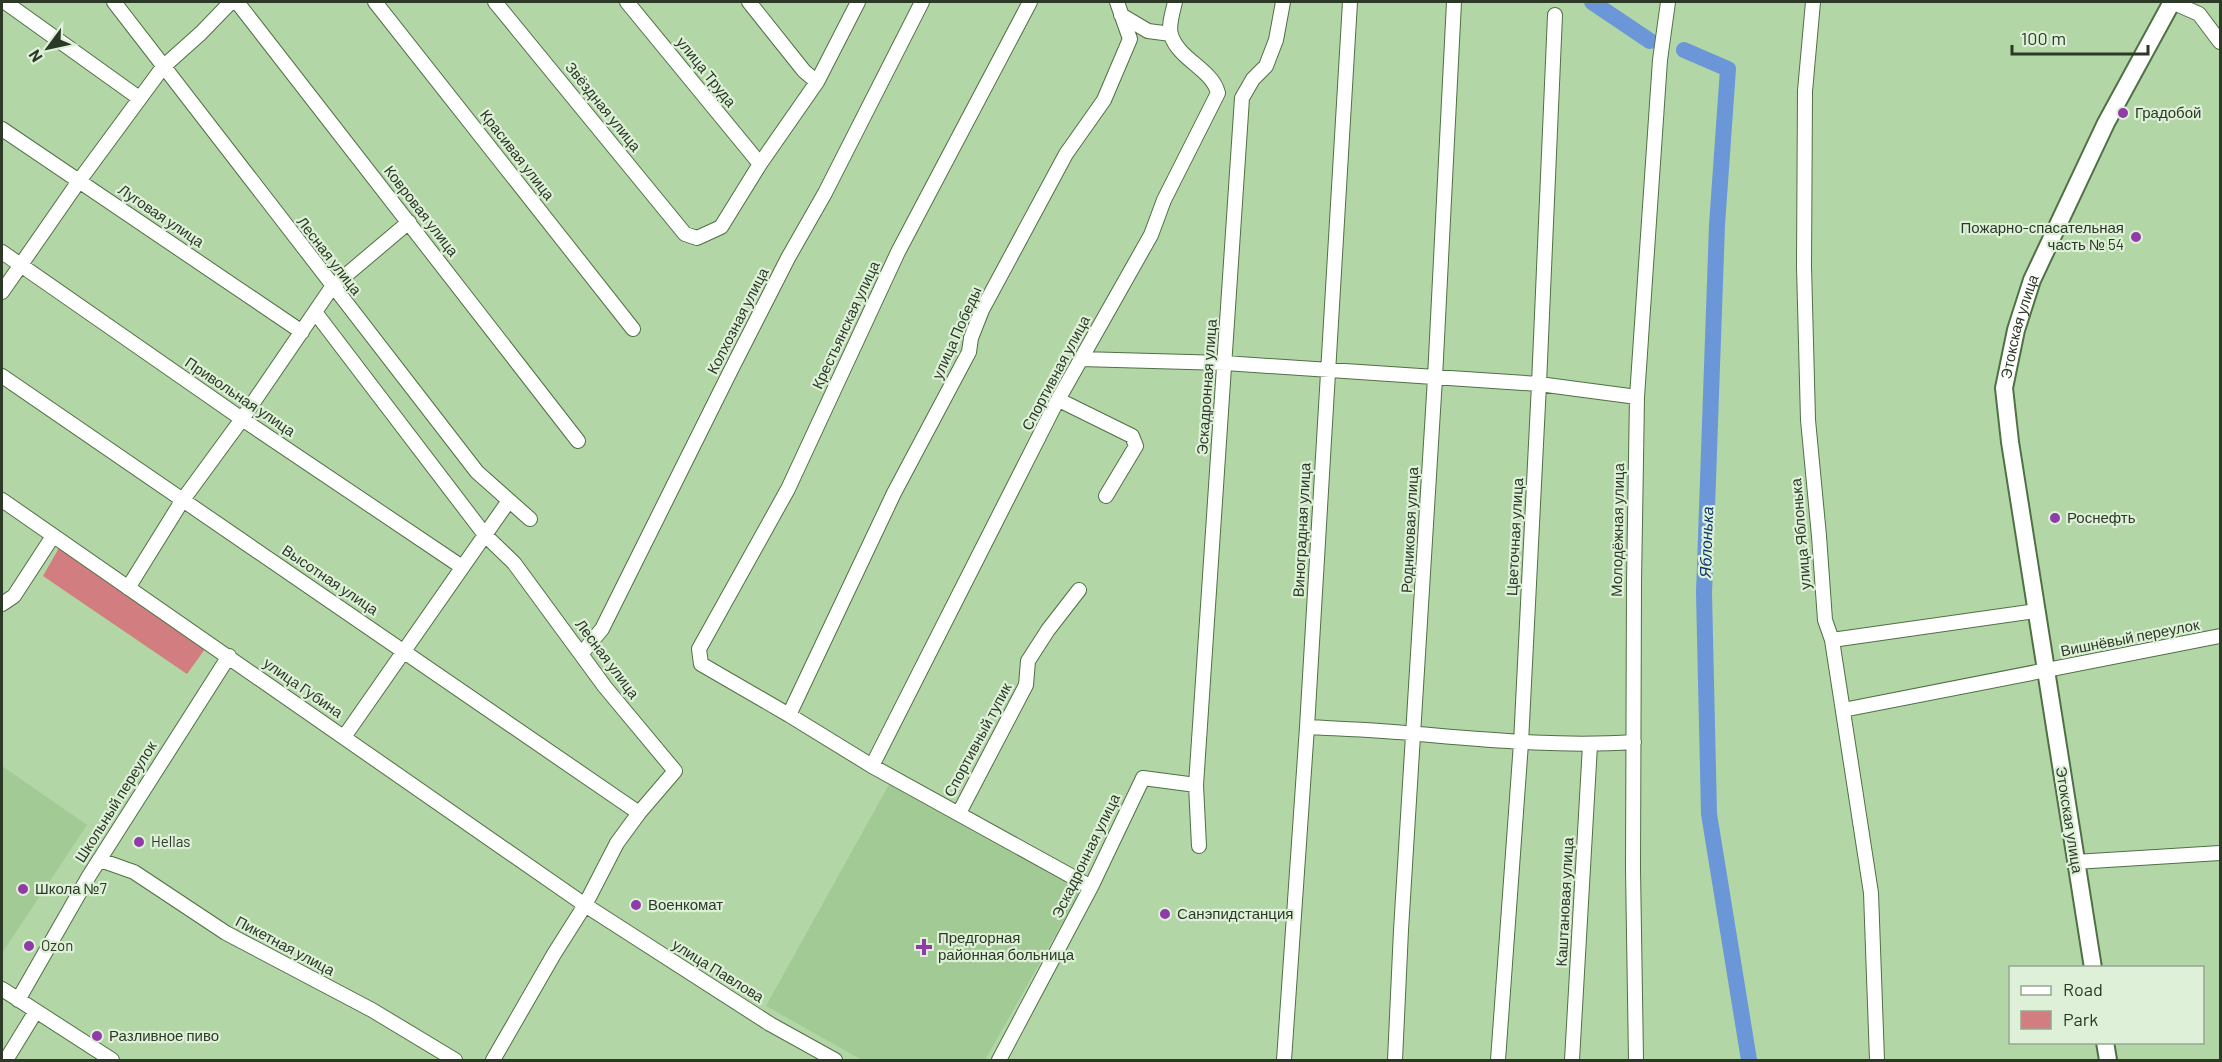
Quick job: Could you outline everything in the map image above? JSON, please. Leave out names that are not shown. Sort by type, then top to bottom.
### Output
[{"type":"main road","name":"Этокская улица","points":[[2093,966],[2010,442],[2004,388],[2016,330],[2032,280],[2106,123],[2172,2]]},
{"type":"main road","points":[[2105,1044],[2108,1060]]},
{"type":"street","points":[[5,2],[140,98]]},
{"type":"street","name":"Лесная улица","points":[[114,2],[477,472],[508,502],[530,519]]},
{"type":"street","points":[[2,292],[79,181],[163,67],[231,2]]},
{"type":"street","name":"Ковровая улица","points":[[237,2],[578,441]]},
{"type":"street","name":"Красивая улица","points":[[375,2],[633,329]]},
{"type":"street","name":"Звёздная улица","points":[[495,2],[685,234],[697,238],[721,227],[759,164]]},
{"type":"street","name":"улица Труда","points":[[627,2],[759,164]]},
{"type":"street","points":[[748,2],[804,71],[817,82]]},
{"type":"street","points":[[759,164],[817,82],[858,2]]},
{"type":"street","name":"Колхозная улица","points":[[582,653],[602,629],[731,370],[788,258],[825,194],[921,2]]},
{"type":"street","name":"Крестьянская улица","points":[[789,715],[700,664],[699,649],[788,489],[898,252],[1030,2]]},
{"type":"street","points":[[1175,2],[1171,34],[1185,56],[1216,84],[1242,98],[1253,79],[1266,66],[1276,40],[1283,2]]},
{"type":"street","name":"Виноградная улица","points":[[1284,1060],[1307,727],[1350,2]]},
{"type":"street","name":"Родниковая улица","points":[[1395,1060],[1435,378],[1454,2]]},
{"type":"street","name":"Молодёжная улица","points":[[1636,1060],[1633,869],[1637,397],[1660,60],[1668,2]]},
{"type":"street","name":"улица Яблонька","points":[[1813,2],[1805,91],[1804,266],[1808,420],[1820,536],[1825,620],[1832,640],[1871,893],[1877,1060]]},
{"type":"street","points":[[2172,2],[2199,14],[2220,42]]},
{"type":"street","points":[[1119,8],[1148,31],[1171,34]]},
{"type":"street","name":"улица Победы","points":[[789,715],[894,493],[969,352],[971,338],[982,310],[1066,154],[1104,100],[1130,39],[1119,8]]},
{"type":"street","name":"Цветочная улица","points":[[1498,1060],[1521,742],[1555,15]]},
{"type":"street","name":"Спортивная улица","points":[[872,766],[1080,359],[1150,235],[1164,200],[1218,93],[1216,84]]},
{"type":"street","name":"Эскадронная улица","points":[[1199,846],[1196,785],[1242,98]]},
{"type":"street","name":"Луговая улица","points":[[2,129],[302,332]]},
{"type":"street","points":[[128,588],[182,501],[242,419],[332,287],[409,222]]},
{"type":"street","name":"Привольная улица","points":[[2,252],[242,419],[462,567]]},
{"type":"street","name":"Лесная улица","points":[[315,312],[485,535],[514,563],[605,687],[675,771],[639,813]]},
{"type":"street","points":[[1080,359],[1225,363],[1539,384],[1637,397]]},
{"type":"street","name":"Высотная улица","points":[[2,376],[639,813]]},
{"type":"street","points":[[1059,400],[1132,436],[1137,446],[1107,496]]},
{"type":"street","name":"улица Губина","points":[[2,500],[585,905]]},
{"type":"street","points":[[344,737],[508,502]]},
{"type":"street","points":[[2,604],[14,596],[53,536]]},
{"type":"street","name":"Спортивный тупик","points":[[959,813],[1026,685],[1028,661],[1048,630],[1079,590]]},
{"type":"street","points":[[1832,640],[2037,611]]},
{"type":"street","name":"Вишнёвый переулок","points":[[2046,672],[2220,636]]},
{"type":"street","name":"Школьный переулок","points":[[18,1000],[89,876],[229,656]]},
{"type":"street","points":[[1843,710],[2046,672]]},
{"type":"street","points":[[789,715],[872,766],[1091,887]]},
{"type":"street","points":[[1307,727],[1521,742],[1590,745],[1634,742]]},
{"type":"street","name":"Каштановая улица","points":[[1572,1060],[1590,745]]},
{"type":"street","name":"Эскадронная улица","points":[[999,1060],[1091,887],[1143,778],[1196,785]]},
{"type":"street","points":[[493,1060],[585,905],[617,843],[639,813]]},
{"type":"street","points":[[2075,862],[2220,853]]},
{"type":"street","name":"Пикетная улица","points":[[100,860],[134,872],[226,933],[372,1010],[455,1060]]},
{"type":"street","name":"улица Павлова","points":[[585,905],[770,1024],[835,1060]]},
{"type":"street","points":[[2,989],[112,1060]]},
{"type":"street","points":[[6,1060],[36,1011]]},
{"type":"shaded area","name":"Школа №7","points":[[2,766],[87,825],[2,953]]},
{"type":"shaded area","name":"Предгорная районная больница","points":[[891,781],[1082,888],[985,1060],[862,1060],[766,1006]]},
{"type":"green space","points":[[60,546],[205,649],[187,674],[43,576]]},
{"type":"waterway","name":"Яблонька","points":[[1592,2],[1650,41]]},
{"type":"waterway","name":"Яблонька","points":[[1684,50],[1728,69],[1717,225],[1704,593],[1709,814],[1749,1060]]},
{"type":"place","name":"Градобой","points":[[2123,113]]},
{"type":"place","name":"Пожарно-спасательная часть № 54","points":[[2136,237]]},
{"type":"place","name":"Роснефть","points":[[2055,518]]},
{"type":"place","name":"Hellas","points":[[139,842]]},
{"type":"place","name":"Школа №7","points":[[23,889]]},
{"type":"place","name":"Военкомат","points":[[636,905]]},
{"type":"place","name":"Санэпидстанция","points":[[1165,914]]},
{"type":"place","name":"Ozon","points":[[29,946]]},
{"type":"place","name":"Предгорная районная больница","points":[[924,947]]},
{"type":"place","name":"Разливное пиво","points":[[97,1036]]}]
